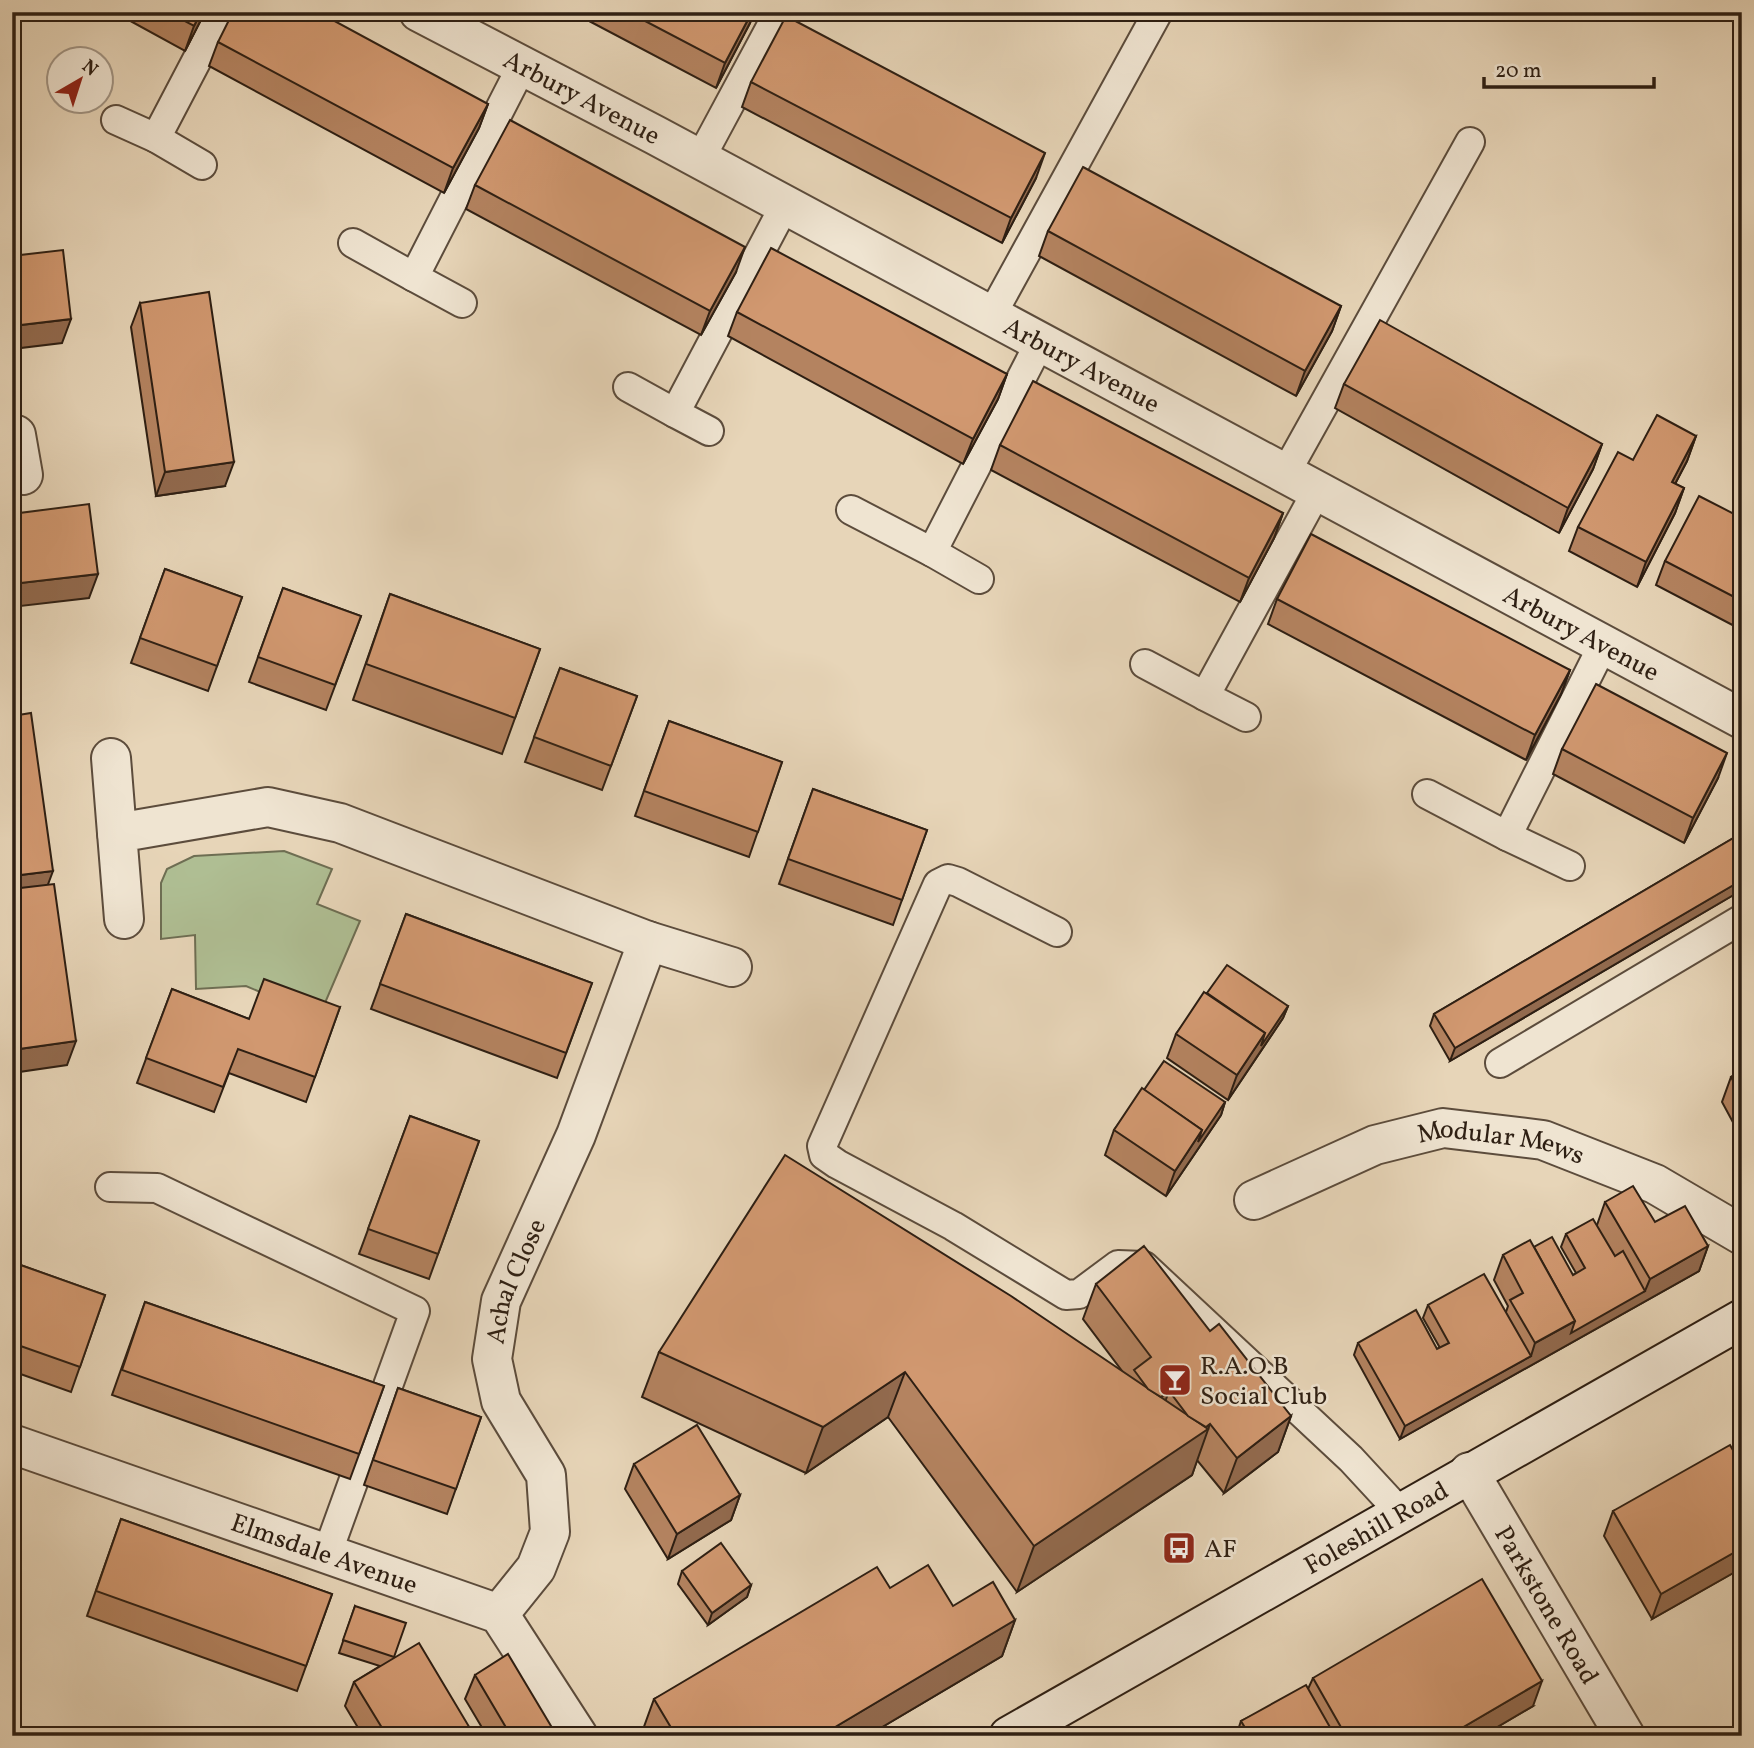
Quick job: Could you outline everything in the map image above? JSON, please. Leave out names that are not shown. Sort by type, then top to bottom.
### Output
[{"type":"street","name":"Arbury Avenue","points":[[419,12],[700,159],[1742,719]]},
{"type":"street","points":[[13,430],[23,475]]},
{"type":"street","points":[[111,758],[124,919]]},
{"type":"street","points":[[117,833],[268,807],[340,822],[648,941],[732,967]]},
{"type":"street","name":"Achal Close","points":[[499,1614],[536,1568],[550,1532],[546,1475],[501,1401],[492,1359],[502,1301],[576,1135],[648,941]]},
{"type":"street","name":"Modular Mews","points":[[1254,1200],[1375,1145],[1443,1128],[1543,1140],[1655,1184],[1742,1235]]},
{"type":"street","name":"Foleshill Road","points":[[1009,1736],[1469,1472],[1739,1326]]},
{"type":"street","name":"Elmsdale Avenue","points":[[12,1444],[499,1614]]},
{"type":"street","name":"Parkstone Road","points":[[1469,1472],[1625,1736]]},
{"type":"street","points":[[499,1614],[578,1736]]},
{"type":"lane","points":[[156,138],[222,12]]},
{"type":"lane","points":[[700,159],[779,12]]},
{"type":"lane","points":[[991,316],[1158,12]]},
{"type":"lane","points":[[414,276],[522,66]]},
{"type":"lane","points":[[116,120],[156,138],[202,165]]},
{"type":"lane","points":[[1205,696],[1301,482],[1470,142]]},
{"type":"lane","points":[[675,413],[785,205]]},
{"type":"lane","points":[[353,243],[462,303]]},
{"type":"lane","points":[[932,552],[1040,342]]},
{"type":"lane","points":[[628,387],[709,430]]},
{"type":"lane","points":[[851,510],[979,579]]},
{"type":"lane","points":[[1507,836],[1603,645]]},
{"type":"lane","points":[[1145,664],[1246,717]]},
{"type":"lane","points":[[1427,794],[1570,866]]},
{"type":"lane","points":[[1058,932],[958,882],[948,879],[939,884],[822,1146],[824,1155],[953,1226],[1066,1295],[1079,1294],[1118,1265],[1144,1266],[1351,1459],[1400,1512]]},
{"type":"lane","points":[[1500,1063],[1742,919]]},
{"type":"lane","points":[[110,1187],[157,1188],[415,1311],[327,1554]]},
{"type":"green space","points":[[284,851],[332,869],[317,904],[360,921],[319,1017],[246,986],[196,989],[195,935],[161,939],[161,883],[167,869],[194,856]]},
{"type":"building","points":[[168,12],[201,12],[194,26]]},
{"type":"building","points":[[233,12],[318,12],[488,104],[453,168],[218,42]]},
{"type":"building","points":[[628,12],[752,12],[725,63]]},
{"type":"building","points":[[786,16],[1045,153],[1011,218],[751,82]]},
{"type":"building","points":[[510,120],[745,247],[710,311],[475,185]]},
{"type":"building","points":[[1083,167],[1341,306],[1305,371],[1048,231]]},
{"type":"building","points":[[771,248],[1007,374],[973,439],[737,312]]},
{"type":"building","points":[[63,250],[71,319],[12,326],[12,256]]},
{"type":"building","points":[[209,292],[234,462],[165,472],[140,303]]},
{"type":"building","points":[[1380,320],[1602,444],[1568,508],[1344,384]]},
{"type":"building","points":[[1033,381],[1283,513],[1249,578],[1000,445]]},
{"type":"building","points":[[1657,415],[1696,436],[1672,482],[1684,488],[1646,562],[1578,527],[1618,452],[1633,460]]},
{"type":"building","points":[[1699,496],[1742,518],[1742,601],[1665,561]]},
{"type":"building","points":[[89,504],[98,574],[12,584],[12,514]]},
{"type":"building","points":[[1311,534],[1570,670],[1535,735],[1277,599]]},
{"type":"building","points":[[165,569],[242,597],[217,666],[140,638]]},
{"type":"building","points":[[283,588],[361,616],[335,685],[258,657]]},
{"type":"building","points":[[390,594],[540,649],[515,718],[366,664]]},
{"type":"building","points":[[560,668],[637,696],[611,766],[534,737]]},
{"type":"building","points":[[1596,684],[1727,753],[1693,818],[1562,749]]},
{"type":"building","points":[[31,713],[53,871],[12,876],[12,716]]},
{"type":"building","points":[[669,721],[782,762],[758,832],[644,791]]},
{"type":"building","points":[[813,789],[927,830],[902,900],[788,859]]},
{"type":"building","points":[[1742,833],[1742,880],[1455,1048],[1434,1014]]},
{"type":"building","points":[[54,884],[76,1041],[12,1050],[12,889]]},
{"type":"building","points":[[406,914],[592,983],[566,1053],[380,984]]},
{"type":"building","points":[[1227,965],[1288,1006],[1261,1046],[1265,1033],[1207,993]]},
{"type":"building","points":[[264,979],[340,1007],[315,1077],[238,1049],[223,1087],[146,1058],[172,989],[249,1019]]},
{"type":"building","points":[[1204,992],[1265,1033],[1237,1075],[1176,1034]]},
{"type":"building","points":[[1164,1061],[1225,1102],[1198,1142],[1202,1130],[1144,1090]]},
{"type":"building","points":[[1742,1071],[1742,1098],[1731,1077]]},
{"type":"building","points":[[1142,1088],[1202,1130],[1175,1171],[1114,1130]]},
{"type":"building","points":[[410,1116],[479,1141],[438,1254],[368,1229]]},
{"type":"building","points":[[785,1155],[1011,1296],[1208,1429],[1034,1546],[905,1372],[823,1427],[659,1352]]},
{"type":"building","points":[[1633,1186],[1655,1222],[1685,1206],[1708,1246],[1650,1279],[1605,1202]]},
{"type":"building","points":[[1593,1219],[1615,1256],[1623,1251],[1645,1291],[1571,1333],[1575,1321],[1534,1247],[1552,1237],[1573,1275],[1585,1268],[1566,1234]]},
{"type":"building","points":[[1530,1240],[1575,1321],[1535,1343],[1510,1300],[1523,1293],[1503,1255]]},
{"type":"building","points":[[1144,1246],[1210,1331],[1219,1324],[1291,1416],[1237,1458],[1210,1424],[1206,1427],[1188,1416],[1169,1391],[1161,1397],[1148,1389],[1134,1370],[1151,1357],[1096,1284]]},
{"type":"building","points":[[12,1262],[105,1295],[80,1367],[12,1343]]},
{"type":"building","points":[[1484,1274],[1531,1356],[1405,1426],[1358,1343],[1416,1310],[1437,1349],[1449,1343],[1428,1305]]},
{"type":"building","points":[[145,1302],[384,1386],[359,1454],[122,1370]]},
{"type":"building","points":[[398,1388],[481,1417],[456,1489],[373,1460]]},
{"type":"building","points":[[697,1425],[740,1495],[677,1534],[634,1464]]},
{"type":"building","points":[[1730,1445],[1742,1466],[1742,1548],[1661,1594],[1613,1511]]},
{"type":"building","points":[[121,1519],[332,1594],[306,1666],[96,1591]]},
{"type":"building","points":[[721,1543],[751,1585],[712,1613],[682,1571]]},
{"type":"building","points":[[928,1565],[953,1606],[993,1582],[1015,1620],[820,1736],[676,1736],[654,1699],[877,1567],[890,1588]]},
{"type":"building","points":[[1482,1579],[1542,1681],[1448,1736],[1346,1736],[1313,1678]]},
{"type":"building","points":[[355,1606],[406,1623],[394,1657],[343,1640]]},
{"type":"building","points":[[419,1643],[473,1736],[387,1736],[354,1682]]},
{"type":"building","points":[[508,1654],[557,1736],[511,1736],[475,1675]]},
{"type":"building","points":[[1306,1685],[1335,1736],[1250,1736],[1241,1721]]},
{"type":"building","points":[[12,1726],[40,1736],[12,1736]]},
{"type":"place","name":"R.A.O.B Social Club","points":[[1175,1380]]},
{"type":"place","name":"AF","points":[[1179,1548]]}]
